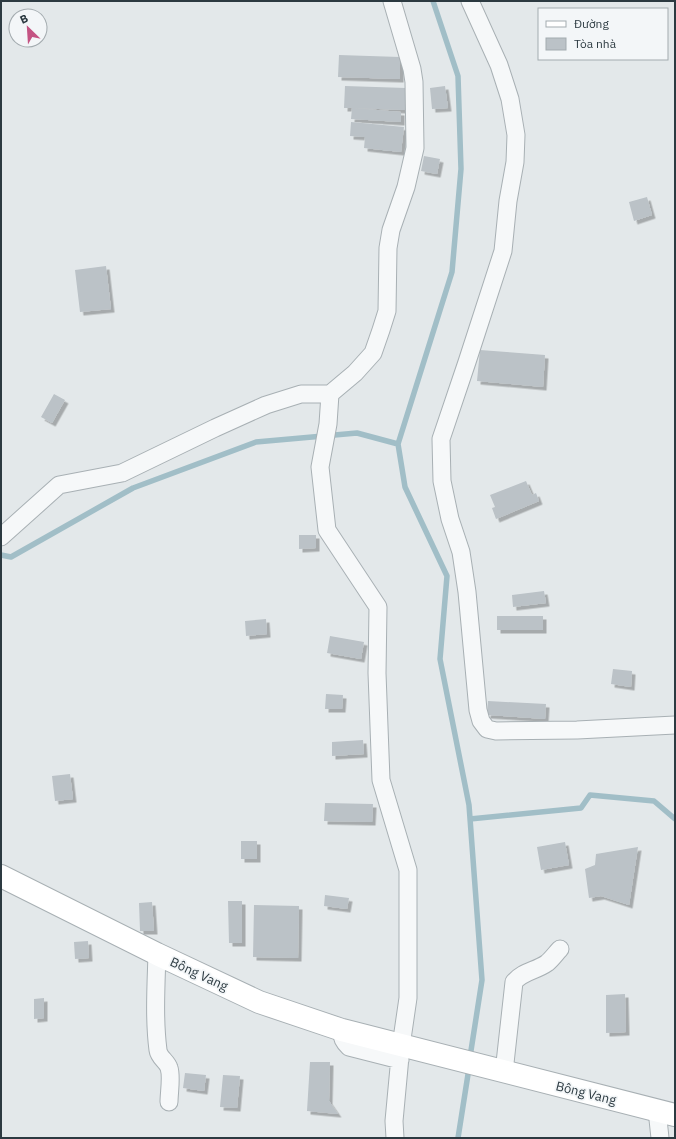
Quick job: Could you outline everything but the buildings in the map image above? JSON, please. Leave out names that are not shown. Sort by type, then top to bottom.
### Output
[{"type":"street","points":[[1,537],[59,485],[122,473],[266,405],[301,394],[330,394],[355,374],[373,353],[387,311],[388,248],[391,230],[406,187],[415,148],[413,76],[406,45],[392,1]]},
{"type":"street","points":[[470,1],[499,65],[510,99],[516,135],[515,162],[508,201],[503,251],[441,439],[442,481],[450,519],[461,552],[467,592],[478,710],[481,722],[487,729],[496,731],[576,730],[675,725]]},
{"type":"street","points":[[330,394],[328,424],[320,467],[327,530],[378,607],[377,673],[380,780],[408,870],[408,998],[394,1121],[395,1138]]},
{"type":"street","name":"Bông Vang","points":[[1,876],[157,954],[259,1002],[403,1051],[501,1071],[666,1112]]},
{"type":"street","points":[[501,1071],[514,982],[525,972],[546,963],[560,949]]},
{"type":"street","points":[[157,954],[156,1008],[158,1054],[170,1070],[169,1102]]},
{"type":"street","points":[[660,1138],[666,1112]]},
{"type":"waterway","points":[[433,1],[458,76],[461,169],[452,272],[398,444],[405,487],[447,576],[440,659],[469,805],[482,980],[470,1057]]},
{"type":"waterway","points":[[1,555],[11,557],[133,488],[256,442],[357,433],[398,444]]},
{"type":"waterway","points":[[470,819],[581,808],[590,795],[654,801],[675,819]]},
{"type":"waterway","points":[[458,1138],[469,1068]]}]
